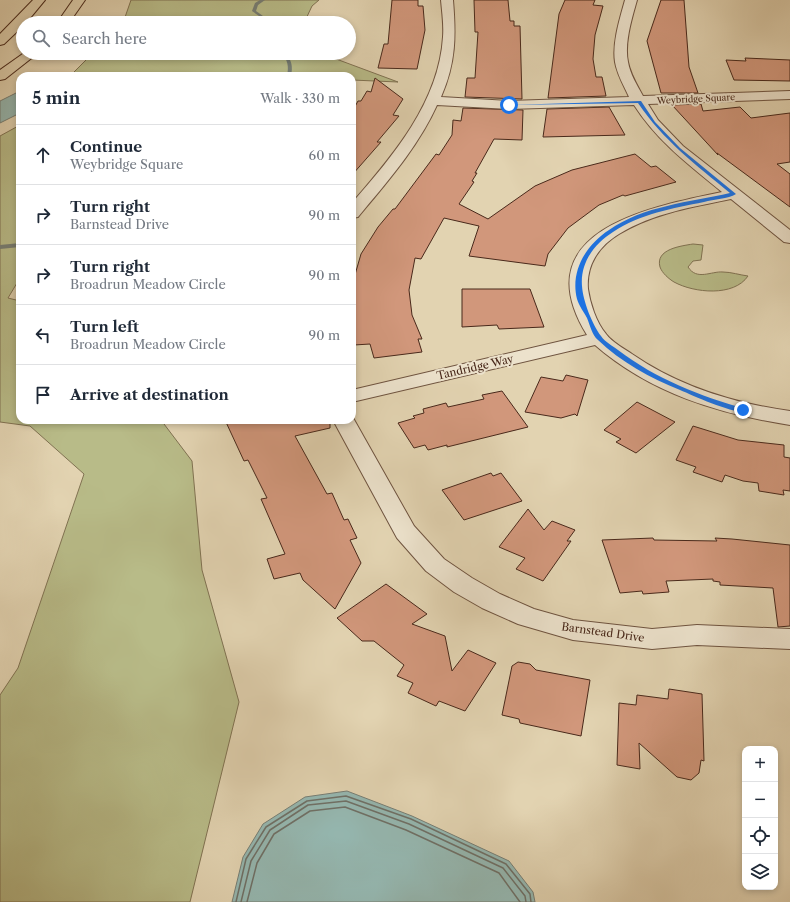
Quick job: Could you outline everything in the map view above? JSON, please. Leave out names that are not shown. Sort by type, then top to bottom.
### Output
[{"type":"main road","points":[[26,16],[39,0]]},
{"type":"main road","points":[[68,16],[79,0]]},
{"type":"main road","points":[[0,41],[16,26]]},
{"type":"main road","points":[[0,76],[22,60]]},
{"type":"street","points":[[356,208],[398,160],[416,134],[433,101],[449,42],[446,0]]},
{"type":"street","points":[[631,0],[623,30],[621,61],[627,78],[639,102],[654,123],[678,148],[790,238]]},
{"type":"street","name":"Weybridge Square","points":[[433,101],[509,105],[639,102],[790,95]]},
{"type":"street","points":[[734,194],[659,210],[633,219],[612,230],[595,243],[585,257],[578,276],[580,299],[599,338],[628,361],[657,379],[684,391],[743,410],[790,418]]},
{"type":"street","name":"Tandridge Way","points":[[356,395],[599,338]]},
{"type":"street","name":"Barnstead Drive","points":[[346,424],[405,532],[435,565],[463,585],[491,601],[527,617],[567,628],[616,635],[652,638],[697,635],[790,639]]},
{"type":"green space","points":[[131,0],[319,0],[312,6],[307,16],[125,16]]},
{"type":"green space","points":[[86,60],[339,60],[398,82],[356,80],[356,72],[74,72]]},
{"type":"green space","points":[[16,127],[16,285],[8,298],[16,300],[16,424],[164,424],[192,461],[202,570],[239,702],[190,902],[0,902],[0,695],[18,668],[84,474],[30,426],[0,422],[0,136]]},
{"type":"green space","points":[[693,244],[703,245],[701,260],[693,261],[688,267],[696,274],[726,272],[748,276],[742,283],[733,287],[713,291],[692,289],[674,282],[666,276],[660,267],[659,261],[661,256],[665,252],[676,247]]},
{"type":"water","points":[[16,93],[16,115],[0,123],[0,101]]},
{"type":"water","points":[[347,791],[412,816],[509,861],[533,892],[535,902],[232,902],[243,857],[263,824],[305,797]]},
{"type":"building","points":[[392,0],[418,0],[418,6],[423,6],[425,30],[417,69],[378,68],[384,44],[388,44]]},
{"type":"building","points":[[474,0],[508,0],[510,21],[514,21],[514,26],[520,26],[522,99],[465,97],[467,78],[475,78],[478,32],[475,32]]},
{"type":"building","points":[[565,0],[595,0],[593,5],[603,6],[595,35],[593,59],[596,77],[602,77],[606,96],[548,98],[559,14]]},
{"type":"building","points":[[661,0],[684,0],[689,67],[698,93],[661,93],[647,41]]},
{"type":"building","points":[[745,58],[790,60],[790,81],[734,80],[726,60],[746,61]]},
{"type":"building","points":[[375,78],[403,99],[393,115],[399,116],[377,142],[381,142],[356,170],[356,105],[358,101],[361,101],[367,91],[371,92]]},
{"type":"building","points":[[701,104],[703,111],[740,107],[751,118],[790,113],[790,162],[777,164],[790,174],[790,207],[717,153],[718,155],[672,105]]},
{"type":"building","points":[[609,107],[625,135],[543,137],[547,109]]},
{"type":"building","points":[[463,108],[523,110],[522,140],[494,139],[475,173],[477,173],[472,181],[474,182],[459,204],[488,219],[535,186],[572,170],[635,154],[651,167],[656,166],[676,182],[625,196],[623,195],[599,205],[568,228],[548,254],[545,266],[469,256],[479,226],[444,218],[421,259],[415,258],[409,290],[412,315],[422,339],[418,339],[422,352],[374,358],[370,344],[356,345],[356,271],[361,254],[378,227],[393,209],[395,209],[436,154],[439,155],[452,135],[453,120],[461,121]]},
{"type":"building","points":[[462,289],[530,289],[544,327],[499,329],[497,325],[462,327]]},
{"type":"building","points":[[566,375],[588,380],[577,416],[575,414],[561,418],[525,412],[541,377],[563,381]]},
{"type":"building","points":[[502,391],[528,427],[447,447],[447,445],[428,450],[425,445],[414,448],[398,423],[415,418],[413,416],[424,413],[423,409],[446,403],[448,407],[484,399],[482,395]]},
{"type":"building","points":[[637,402],[675,422],[636,453],[616,442],[621,439],[604,430]]},
{"type":"building","points":[[227,424],[330,424],[330,428],[295,436],[327,494],[332,493],[344,520],[348,519],[357,538],[350,540],[361,563],[335,609],[303,580],[300,573],[274,579],[267,559],[285,554],[261,499],[267,498],[248,460],[244,461]]},
{"type":"building","points":[[693,426],[738,440],[784,445],[784,457],[790,458],[790,491],[783,490],[784,495],[759,491],[758,483],[743,481],[725,475],[722,482],[693,472],[696,467],[676,460]]},
{"type":"building","points":[[491,473],[493,476],[501,473],[522,501],[464,520],[442,490]]},
{"type":"building","points":[[528,509],[544,530],[552,521],[575,530],[567,541],[571,541],[543,581],[516,569],[525,558],[499,547]]},
{"type":"building","points":[[653,538],[654,540],[717,541],[715,538],[790,545],[790,626],[778,627],[773,588],[720,585],[720,582],[713,581],[713,579],[666,581],[669,592],[643,594],[642,591],[620,593],[602,540]]},
{"type":"building","points":[[386,584],[427,614],[412,624],[445,636],[452,671],[468,650],[496,663],[465,711],[439,701],[436,706],[408,693],[413,683],[397,676],[404,665],[374,641],[362,641],[337,618]]},
{"type":"building","points":[[518,662],[530,664],[536,670],[590,680],[581,736],[520,723],[519,719],[502,715],[512,666]]},
{"type":"building","points":[[669,689],[702,694],[704,761],[701,760],[699,773],[691,780],[677,777],[639,743],[640,769],[617,765],[619,703],[636,705],[637,695],[668,699]]},
{"type":"waterway","points":[[261,16],[254,11],[256,4],[263,0]]},
{"type":"waterway","points":[[289,60],[290,72]]},
{"type":"waterway","points":[[0,247],[16,245]]},
{"type":"route","points":[[509,105],[639,102],[654,123],[678,148],[734,194],[659,210],[633,219],[612,230],[595,243],[585,257],[578,276],[580,299],[599,338],[628,361],[657,379],[711,401],[743,410]]}]
